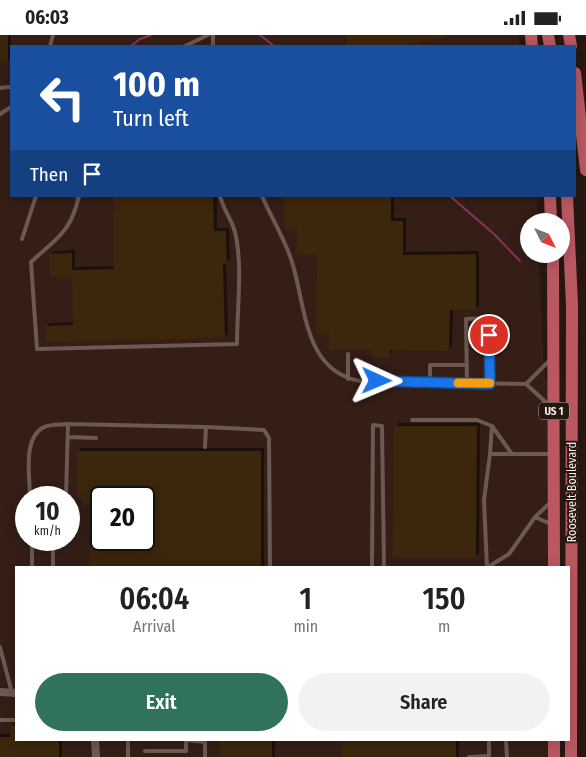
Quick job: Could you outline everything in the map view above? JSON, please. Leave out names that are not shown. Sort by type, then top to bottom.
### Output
[{"type":"highway","points":[[576,82],[586,170]]},
{"type":"highway","points":[[583,142],[586,99]]},
{"type":"highway","points":[[550,197],[551,213]]},
{"type":"highway","name":"Roosevelt Boulevard","points":[[567,197],[572,305],[571,757]]},
{"type":"highway","name":"Roosevelt Boulevard","points":[[553,263],[554,566]]},
{"type":"highway","points":[[558,566],[572,513]]},
{"type":"highway","points":[[554,741],[554,757]]},
{"type":"street","points":[[0,693],[14,693]]},
{"type":"street","points":[[95,741],[96,757]]},
{"type":"lane","points":[[187,45],[208,35]]},
{"type":"lane","points":[[0,88],[9,87]]},
{"type":"lane","points":[[22,239],[36,197]]},
{"type":"lane","points":[[79,197],[74,216],[67,229],[31,262],[38,349],[237,344],[237,254],[234,230],[224,211],[220,197]]},
{"type":"lane","points":[[262,197],[291,259],[306,325],[317,351],[336,372],[348,379],[526,384],[554,410]]},
{"type":"lane","points":[[467,383],[466,319],[488,318],[490,384]]},
{"type":"lane","points":[[348,354],[348,379]]},
{"type":"lane","points":[[526,384],[554,355]]},
{"type":"lane","points":[[430,382],[430,365],[467,365]]},
{"type":"lane","points":[[412,419],[477,420],[492,426],[512,454]]},
{"type":"lane","points":[[66,486],[68,424]]},
{"type":"lane","points":[[30,486],[31,443],[38,431],[46,426],[68,424],[264,430],[269,438],[270,566]]},
{"type":"lane","points":[[372,566],[373,425],[382,425],[384,566]]},
{"type":"lane","points":[[487,566],[484,500],[492,426]]},
{"type":"lane","points":[[205,447],[206,427]]},
{"type":"lane","points":[[68,437],[96,437]]},
{"type":"lane","points":[[490,454],[554,454]]},
{"type":"lane","points":[[489,566],[509,554],[535,517],[554,499]]},
{"type":"lane","points":[[535,517],[554,526]]},
{"type":"lane","points":[[32,551],[32,566]]},
{"type":"lane","points":[[53,551],[53,566]]},
{"type":"lane","points":[[0,647],[14,693]]},
{"type":"lane","points":[[0,720],[15,720]]},
{"type":"lane","points":[[128,741],[128,757]]},
{"type":"lane","points":[[145,751],[186,751],[186,741]]},
{"type":"lane","points":[[205,741],[205,757]]},
{"type":"lane","points":[[469,757],[489,757],[489,741]]},
{"type":"lane","points":[[506,741],[507,757]]},
{"type":"shaded area","points":[[0,35],[518,35],[520,45],[10,45],[10,197],[537,197],[538,213],[520,213],[520,263],[539,263],[544,369],[554,410],[554,566],[15,566],[15,741],[551,741],[551,757],[0,757]]},
{"type":"building","points":[[0,35],[8,35],[8,63],[0,63]]},
{"type":"building","points":[[345,35],[446,35],[447,37],[406,45],[348,45]]},
{"type":"building","points":[[114,197],[213,197],[214,231],[226,231],[227,264],[223,264],[225,338],[46,342],[45,326],[73,325],[72,277],[50,277],[50,254],[72,253],[72,270],[114,269]]},
{"type":"building","points":[[284,197],[391,197],[391,221],[403,221],[403,255],[476,254],[476,310],[450,310],[449,351],[390,350],[390,358],[372,358],[372,350],[329,350],[329,333],[316,333],[317,255],[297,255],[297,229],[284,229]]},
{"type":"building","points":[[394,426],[477,426],[476,558],[393,558]]},
{"type":"building","points":[[77,451],[261,451],[261,566],[90,566],[90,551],[155,551],[155,486],[90,486],[90,505],[83,505],[83,498],[80,498],[80,486],[77,486]]},
{"type":"building","points":[[10,725],[15,726],[15,741],[59,741],[59,757],[0,757],[0,737],[10,737]]},
{"type":"building","points":[[220,741],[272,741],[272,757],[220,757]]},
{"type":"building","points":[[342,741],[456,741],[456,757],[342,757]]},
{"type":"waterway","points":[[132,45],[140,39],[151,35]]},
{"type":"waterway","points":[[260,35],[273,45]]},
{"type":"waterway","points":[[451,197],[494,234],[520,261]]},
{"type":"slow traffic","points":[[458,383],[490,383]]},
{"type":"route","points":[[377,381],[490,384],[489,335]]}]
